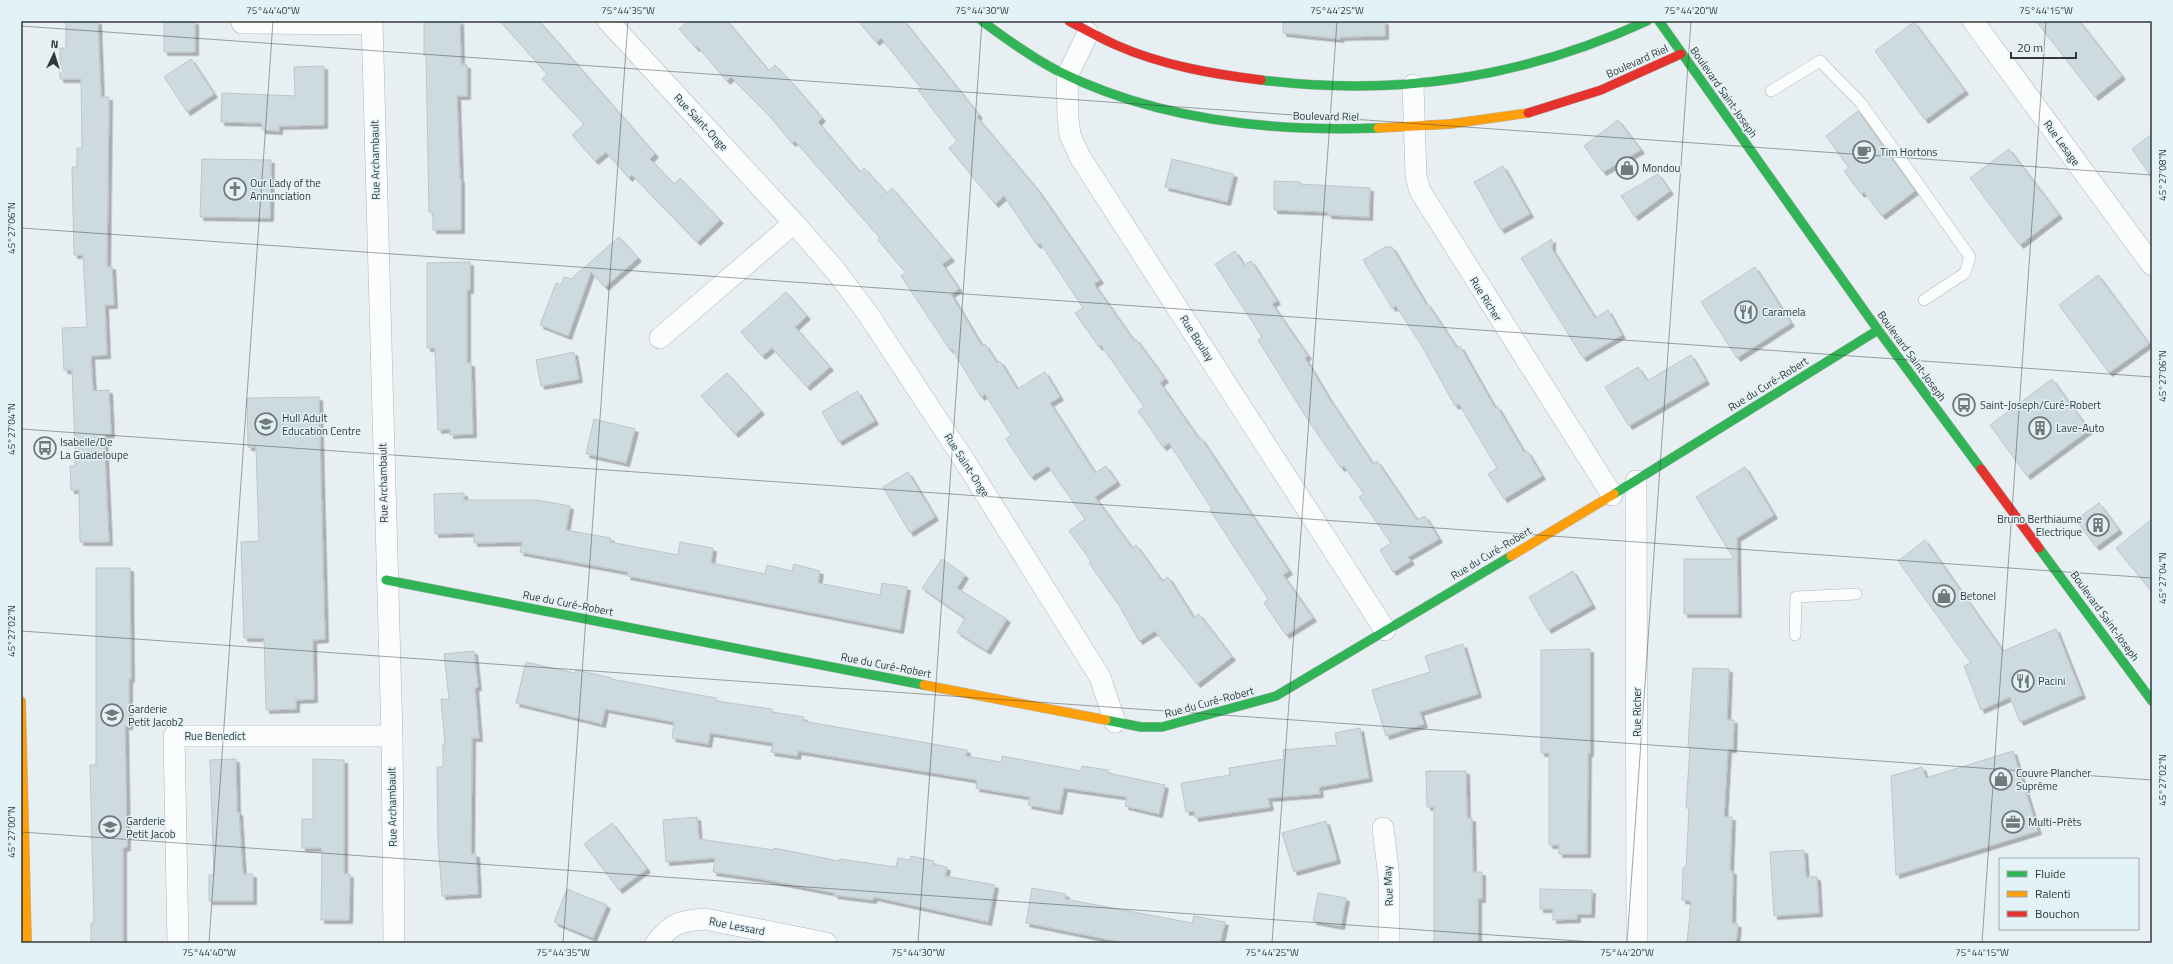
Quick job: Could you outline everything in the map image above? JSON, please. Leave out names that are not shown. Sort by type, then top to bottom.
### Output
[{"type":"street","name":"Rue Saint-Onge","points":[[608,21],[794,223],[834,270],[868,314],[966,463],[1100,677],[1115,722]]},
{"type":"street","name":"Boulevard Riel","points":[[982,21],[1025,51],[1068,76],[1114,94],[1197,116],[1285,128],[1415,128],[1515,116],[1584,96],[1682,54]]},
{"type":"street","points":[[1069,21],[1104,41],[1172,63],[1257,80],[1293,84],[1413,85],[1513,69],[1606,41],[1647,21]]},
{"type":"street","name":"Boulevard Saint-Joseph","points":[[1659,21],[1878,330],[2152,701]]},
{"type":"street","name":"Rue Lesage","points":[[1973,21],[2152,265]]},
{"type":"street","name":"Rue Archambault","points":[[242,23],[372,22],[386,580],[392,736],[394,943]]},
{"type":"street","name":"Rue Boulay","points":[[1088,33],[1068,76],[1068,118],[1070,135],[1080,157],[1385,630]]},
{"type":"street","name":"Rue Richer","points":[[1413,85],[1416,176],[1420,191],[1428,207],[1612,495]]},
{"type":"street","points":[[660,338],[794,223]]},
{"type":"street","name":"Rue du Curé-Robert","points":[[386,580],[1141,727],[1162,727],[1276,696],[1636,481],[1878,330]]},
{"type":"street","name":"Rue Richer","points":[[1636,481],[1637,943]]},
{"type":"street","points":[[21,701],[27,943]]},
{"type":"street","name":"Rue Benedict","points":[[178,943],[174,736],[392,736]]},
{"type":"street","name":"Rue May","points":[[1383,828],[1389,878],[1389,943]]},
{"type":"street","name":"Rue Lessard","points":[[656,943],[669,927],[687,920],[705,919],[826,943]]},
{"type":"lane","points":[[1771,91],[1820,61],[1861,103],[1970,257],[1965,273],[1924,300]]},
{"type":"lane","points":[[1795,635],[1796,597],[1856,594]]},
{"type":"building","points":[[66,21],[98,21],[101,97],[109,97],[107,267],[112,266],[114,305],[105,305],[107,355],[91,356],[93,391],[109,390],[111,434],[104,435],[109,542],[80,542],[79,490],[71,490],[70,466],[75,466],[72,370],[64,370],[62,328],[87,327],[83,255],[74,255],[72,167],[77,167],[77,148],[82,148],[81,79],[60,79],[60,48],[66,48]]},
{"type":"building","points":[[164,21],[195,21],[195,52],[164,52]]},
{"type":"building","points":[[424,21],[460,21],[461,64],[467,65],[467,96],[457,96],[461,179],[461,230],[433,230],[433,212],[429,212]]},
{"type":"building","points":[[500,21],[539,21],[655,154],[650,159],[674,184],[680,178],[720,220],[697,242],[632,175],[629,178],[606,152],[595,161],[572,135],[584,124],[542,79],[547,74]]},
{"type":"building","points":[[688,21],[727,21],[769,71],[775,65],[793,84],[822,118],[818,122],[860,172],[864,168],[887,193],[892,188],[951,258],[942,264],[959,289],[951,294],[982,346],[985,344],[997,363],[1000,361],[1017,389],[1045,372],[1060,397],[1050,403],[1095,473],[1106,466],[1117,482],[1095,497],[1132,548],[1136,545],[1162,581],[1168,577],[1194,618],[1199,614],[1232,657],[1197,684],[1155,631],[1139,641],[1120,607],[1089,563],[1091,561],[1069,531],[1085,519],[1048,466],[1031,477],[1006,439],[1011,435],[985,394],[981,397],[952,349],[950,350],[901,276],[906,273],[878,240],[880,238],[795,141],[792,143],[767,113],[731,77],[727,81],[697,46],[696,48],[679,29]]},
{"type":"building","points":[[858,21],[904,21],[979,115],[977,117],[1037,189],[1100,280],[1094,284],[1134,341],[1136,339],[1165,379],[1160,383],[1199,439],[1201,438],[1289,571],[1283,575],[1313,618],[1286,635],[1264,603],[1268,599],[1210,510],[1212,509],[1169,443],[1163,447],[1138,411],[1144,407],[1101,345],[1099,347],[1075,313],[1083,308],[1040,243],[1037,245],[1004,196],[995,204],[949,148],[957,141],[918,90],[921,88],[881,38],[876,42]]},
{"type":"building","points":[[1283,21],[1385,21],[1385,36],[1341,37],[1340,39],[1283,33]]},
{"type":"building","points":[[2036,21],[2079,21],[2122,76],[2095,97]]},
{"type":"building","points":[[1914,22],[1965,91],[1925,120],[1875,51]]},
{"type":"building","points":[[191,59],[214,94],[187,112],[164,77]]},
{"type":"building","points":[[324,66],[324,125],[279,126],[279,131],[262,130],[262,123],[221,122],[222,93],[295,96],[294,67]]},
{"type":"building","name":"Tim Hortons","points":[[1858,111],[1915,191],[1882,216],[1864,192],[1861,194],[1844,171],[1849,168],[1826,136]]},
{"type":"building","points":[[1618,120],[1641,150],[1603,172],[1584,146]]},
{"type":"building","points":[[2152,134],[2152,178],[2132,149]]},
{"type":"building","points":[[2009,149],[2059,215],[2020,245],[1970,178]]},
{"type":"building","name":"Our Lady of the Annunciation","points":[[202,159],[271,160],[270,218],[200,217]]},
{"type":"building","points":[[1172,159],[1234,174],[1227,202],[1165,187]]},
{"type":"building","points":[[1503,166],[1530,214],[1501,230],[1474,182]]},
{"type":"building","points":[[1658,174],[1670,191],[1635,217],[1621,196]]},
{"type":"building","points":[[1274,181],[1370,188],[1369,217],[1328,215],[1328,212],[1274,210]]},
{"type":"building","points":[[619,237],[638,258],[605,287],[591,272],[568,336],[540,325],[556,283],[561,285],[564,277],[571,279]]},
{"type":"building","points":[[1552,239],[1552,249],[1595,318],[1608,310],[1622,335],[1583,358],[1521,258]]},
{"type":"building","points":[[1385,247],[1392,247],[1426,304],[1427,303],[1457,348],[1460,346],[1495,408],[1497,406],[1524,452],[1527,451],[1542,476],[1504,499],[1488,474],[1497,468],[1459,404],[1455,406],[1423,348],[1396,306],[1392,308],[1363,260]]},
{"type":"building","points":[[1235,251],[1244,265],[1251,261],[1277,301],[1272,304],[1308,356],[1305,358],[1330,400],[1373,464],[1377,461],[1417,520],[1425,516],[1439,539],[1408,557],[1411,561],[1393,572],[1380,550],[1391,543],[1359,497],[1364,494],[1344,466],[1341,468],[1304,414],[1258,340],[1262,337],[1215,264]]},
{"type":"building","points":[[470,262],[470,290],[467,290],[467,363],[471,363],[473,434],[450,435],[450,429],[438,430],[435,348],[427,348],[427,263]]},
{"type":"building","name":"Caramela","points":[[1755,267],[1791,323],[1737,358],[1701,302]]},
{"type":"building","points":[[2098,275],[2149,344],[2109,373],[2059,305]]},
{"type":"building","points":[[786,292],[807,316],[795,327],[830,367],[807,387],[772,348],[762,356],[741,332]]},
{"type":"building","points":[[574,352],[579,379],[541,386],[536,360]]},
{"type":"building","points":[[1691,355],[1706,381],[1629,426],[1605,387],[1638,367],[1647,381]]},
{"type":"building","points":[[727,373],[761,411],[735,434],[701,396]]},
{"type":"building","name":"Lave-Auto","points":[[2052,379],[2089,430],[2027,476],[1990,425]]},
{"type":"building","points":[[857,391],[875,421],[839,442],[822,412]]},
{"type":"building","points":[[319,397],[325,639],[313,640],[314,699],[296,700],[296,709],[266,710],[264,638],[244,638],[241,542],[259,541],[256,447],[248,447],[247,398]]},
{"type":"building","points":[[594,419],[635,429],[626,463],[586,454]]},
{"type":"building","points":[[1745,467],[1774,515],[1737,538],[1738,614],[1684,614],[1684,559],[1734,559],[1696,497]]},
{"type":"building","points":[[908,472],[935,517],[910,533],[883,487]]},
{"type":"building","points":[[464,493],[464,500],[537,500],[570,506],[566,530],[611,538],[610,542],[678,555],[680,542],[713,548],[711,563],[765,574],[767,565],[792,571],[794,564],[820,571],[818,583],[880,595],[882,583],[907,587],[900,630],[627,576],[628,572],[520,552],[522,542],[474,543],[474,533],[435,534],[434,494]]},
{"type":"building","name":"Bruno Berthiaume Electrique","points":[[2099,503],[2119,530],[2096,547],[2076,520]]},
{"type":"building","points":[[2152,519],[2152,592],[2116,548]]},
{"type":"building","points":[[1925,540],[2003,651],[2056,629],[2082,695],[2020,722],[2010,697],[1981,710],[1964,666],[1971,663],[1898,561]]},
{"type":"building","points":[[942,559],[965,575],[957,588],[1007,619],[987,651],[957,632],[965,618],[922,588]]},
{"type":"building","points":[[96,568],[130,568],[131,679],[129,679],[129,726],[125,726],[127,847],[123,848],[123,943],[91,943],[91,923],[94,923],[90,765],[96,765]]},
{"type":"building","points":[[1573,571],[1592,605],[1548,630],[1529,597]]},
{"type":"building","points":[[1463,644],[1478,694],[1420,712],[1424,724],[1386,736],[1372,690],[1430,672],[1425,656]]},
{"type":"building","points":[[1590,649],[1590,753],[1588,753],[1587,854],[1559,854],[1559,845],[1549,845],[1549,753],[1541,753],[1541,650]]},
{"type":"building","points":[[474,651],[478,687],[475,688],[479,738],[472,738],[471,854],[476,854],[478,894],[442,896],[438,841],[437,767],[443,767],[443,744],[445,744],[441,699],[449,699],[444,654]]},
{"type":"building","points":[[526,662],[575,673],[576,670],[612,678],[611,679],[716,698],[716,701],[772,709],[772,712],[804,717],[803,721],[967,750],[966,756],[1001,762],[1002,756],[1081,771],[1082,766],[1108,770],[1108,773],[1165,785],[1159,814],[1125,806],[1127,797],[1064,788],[1059,811],[1028,805],[1030,797],[976,788],[977,780],[798,751],[797,756],[771,752],[773,743],[710,733],[708,744],[672,738],[674,722],[605,709],[602,724],[516,703]]},
{"type":"building","points":[[1693,668],[1729,669],[1727,720],[1734,720],[1733,749],[1728,749],[1724,817],[1732,817],[1730,871],[1733,871],[1732,923],[1738,924],[1736,943],[1687,943],[1691,901],[1682,900],[1683,868],[1686,868],[1689,808],[1686,808]]},
{"type":"building","points":[[1360,728],[1369,778],[1319,787],[1320,794],[1268,798],[1270,807],[1195,818],[1194,811],[1186,812],[1181,783],[1230,775],[1229,768],[1284,759],[1283,750],[1337,745],[1335,733]]},
{"type":"building","points":[[2013,751],[2038,831],[1896,875],[1891,776],[1922,767],[1926,778]]},
{"type":"building","points":[[236,759],[237,812],[239,812],[243,874],[253,874],[253,901],[209,901],[209,875],[214,875],[210,760]]},
{"type":"building","points":[[313,759],[344,760],[344,874],[350,874],[349,920],[321,920],[322,848],[302,848],[302,819],[313,819]]},
{"type":"building","points":[[1426,771],[1466,771],[1467,818],[1472,818],[1473,872],[1482,872],[1482,899],[1478,899],[1478,943],[1434,943],[1434,807],[1427,807]]},
{"type":"building","points":[[697,817],[699,839],[774,850],[774,848],[839,861],[840,859],[896,867],[898,858],[910,860],[911,856],[934,861],[933,864],[947,867],[945,876],[995,885],[988,922],[874,897],[873,900],[834,895],[835,893],[762,879],[713,872],[715,858],[666,862],[663,820]]},
{"type":"building","points":[[1326,821],[1337,860],[1294,872],[1282,833]]},
{"type":"building","points":[[612,823],[647,869],[619,890],[584,844]]},
{"type":"building","points":[[1804,850],[1806,877],[1817,877],[1819,913],[1774,916],[1770,852]]},
{"type":"building","points":[[1032,888],[1066,894],[1065,899],[1192,923],[1194,916],[1225,922],[1220,943],[1125,943],[1026,923]]},
{"type":"building","points":[[567,889],[607,905],[593,938],[554,922]]},
{"type":"building","points":[[1540,889],[1592,890],[1591,914],[1577,914],[1577,919],[1553,920],[1553,909],[1540,909]]},
{"type":"building","points":[[1318,893],[1346,898],[1341,926],[1313,921]]},
{"type":"traffic: fast","points":[[982,21],[1019,48],[1058,71],[1095,88],[1174,112],[1255,125],[1296,128],[1378,128]]},
{"type":"traffic: fast","points":[[1261,80],[1312,85],[1361,86],[1410,84],[1458,78],[1506,69],[1554,57],[1600,41],[1647,21]]},
{"type":"traffic: fast","points":[[1659,21],[1878,330],[1981,469]]},
{"type":"traffic: fast","points":[[1614,494],[1878,330]]},
{"type":"traffic: fast","points":[[2039,548],[2152,701]]},
{"type":"traffic: fast","points":[[1106,720],[1141,727],[1162,727],[1276,696],[1511,556]]},
{"type":"traffic: fast","points":[[386,580],[924,685]]},
{"type":"traffic: slow","points":[[1378,128],[1450,124],[1528,113]]},
{"type":"traffic: slow","points":[[1511,556],[1614,494]]},
{"type":"traffic: slow","points":[[924,685],[1106,720]]},
{"type":"traffic: slow","points":[[21,701],[27,943]]},
{"type":"traffic: jam","points":[[1069,21],[1110,42],[1151,58],[1205,72],[1261,80]]},
{"type":"traffic: jam","points":[[1528,113],[1601,90],[1681,54]]},
{"type":"traffic: jam","points":[[1981,469],[2039,548]]},
{"type":"place","name":"Tim Hortons","points":[[1864,152]]},
{"type":"place","name":"Mondou","points":[[1627,168]]},
{"type":"place","name":"Our Lady of the Annunciation","points":[[235,189]]},
{"type":"place","name":"Caramela","points":[[1746,312]]},
{"type":"place","name":"Saint-Joseph/Curé-Robert","points":[[1964,405]]},
{"type":"place","name":"Hull Adult Education Centre","points":[[266,424]]},
{"type":"place","name":"Lave-Auto","points":[[2040,428]]},
{"type":"place","name":"Isabelle/De La Guadeloupe","points":[[45,448]]},
{"type":"place","name":"Bruno Berthiaume Electrique","points":[[2098,525]]},
{"type":"place","name":"Betonel","points":[[1944,596]]},
{"type":"place","name":"Pacini","points":[[2023,681]]},
{"type":"place","name":"Garderie Petit Jacob2","points":[[112,715]]},
{"type":"place","name":"Couvre Plancher Suprême","points":[[2001,779]]},
{"type":"place","name":"Multi-Prêts","points":[[2013,822]]},
{"type":"place","name":"Garderie Petit Jacob","points":[[110,827]]}]
